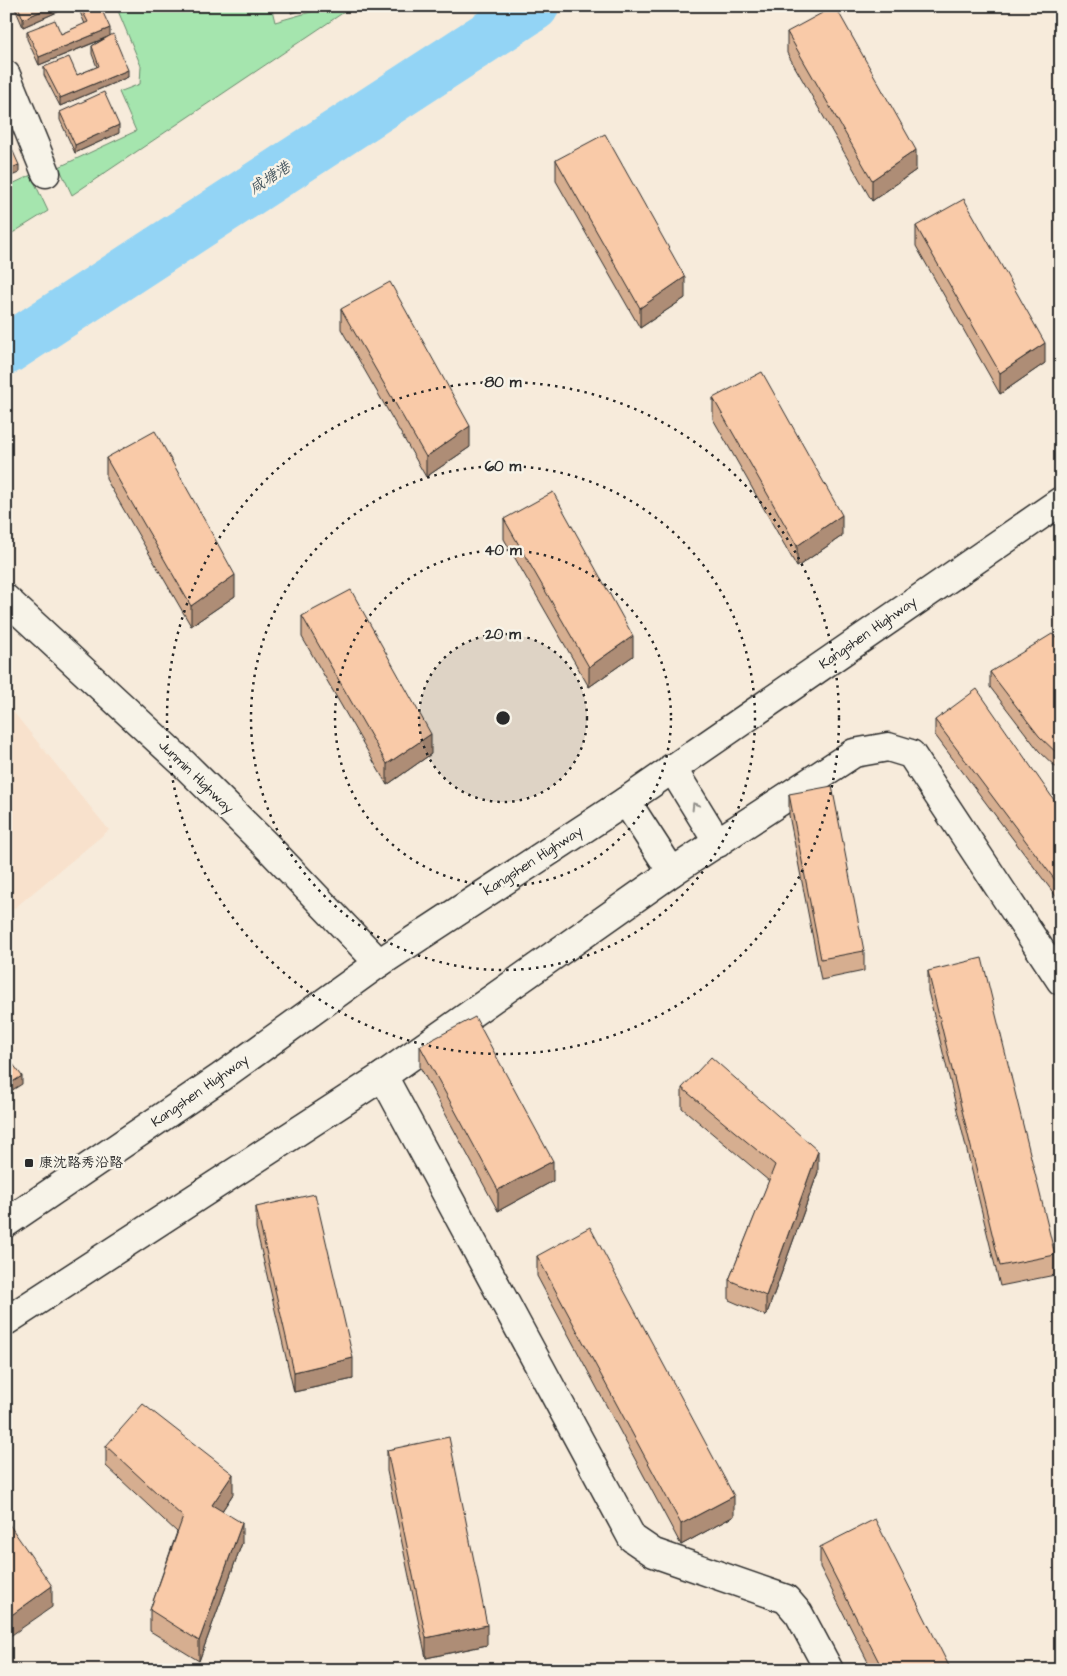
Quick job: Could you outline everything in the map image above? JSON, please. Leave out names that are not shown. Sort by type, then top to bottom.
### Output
[{"type":"street","points":[[6,75],[46,173]]},
{"type":"street","name":"Kangshen Highway","points":[[6,1223],[221,1077],[379,963],[626,800],[1061,501]]},
{"type":"street","name":"Junmin Highway","points":[[6,599],[183,763],[270,848],[379,963]]},
{"type":"street","points":[[6,1321],[383,1076],[672,872],[854,753],[888,748],[911,754],[1061,981]]},
{"type":"street","points":[[672,768],[718,843]]},
{"type":"street","points":[[626,800],[672,872]]},
{"type":"street","points":[[383,1076],[632,1538],[654,1553],[786,1599],[799,1614],[829,1670]]},
{"type":"shaded area","points":[[6,703],[109,830],[6,915]]},
{"type":"green space","points":[[116,6],[271,6],[275,22],[332,6],[353,6],[72,195],[59,167],[136,131],[119,92],[140,84],[141,66]]},
{"type":"green space","points":[[31,175],[48,211],[6,237],[6,187]]},
{"type":"building","points":[[18,6],[53,6],[23,19]]},
{"type":"building","points":[[80,6],[100,6],[110,28],[39,57],[27,31],[55,20],[61,34],[88,22]]},
{"type":"building","points":[[835,6],[916,150],[872,180],[787,32]]},
{"type":"building","points":[[113,34],[128,70],[60,98],[44,67],[69,57],[77,75],[99,66],[92,46]]},
{"type":"building","points":[[104,92],[119,125],[75,145],[60,112]]},
{"type":"building","points":[[605,134],[685,277],[640,308],[556,160]]},
{"type":"building","points":[[6,136],[19,165],[6,170]]},
{"type":"building","points":[[964,199],[1045,343],[1000,373],[916,226]]},
{"type":"building","points":[[390,282],[470,426],[426,457],[341,309]]},
{"type":"building","points":[[762,372],[842,515],[797,546],[713,398]]},
{"type":"building","points":[[155,431],[235,575],[191,606],[106,458]]},
{"type":"building","points":[[553,492],[633,636],[589,667],[504,519]]},
{"type":"building","points":[[351,590],[431,734],[387,764],[302,616]]},
{"type":"building","points":[[1052,634],[1061,641],[1061,757],[1039,736],[990,672]]},
{"type":"building","points":[[977,689],[1061,810],[1061,888],[935,720]]},
{"type":"building","points":[[832,786],[864,951],[821,959],[789,794]]},
{"type":"building","points":[[982,958],[1055,1255],[1000,1266],[928,971]]},
{"type":"building","points":[[475,1017],[553,1161],[498,1190],[420,1046]]},
{"type":"building","points":[[6,1055],[22,1076],[6,1086]]},
{"type":"building","points":[[711,1057],[818,1151],[766,1296],[729,1280],[775,1165],[682,1088]]},
{"type":"building","points":[[315,1194],[353,1358],[294,1372],[256,1207]]},
{"type":"building","points":[[590,1227],[734,1496],[681,1524],[537,1256]]},
{"type":"building","points":[[143,1404],[233,1474],[212,1505],[242,1523],[199,1641],[150,1610],[183,1517],[106,1446]]},
{"type":"building","points":[[449,1437],[487,1625],[426,1638],[387,1450]]},
{"type":"building","points":[[875,1519],[951,1670],[883,1670],[820,1547]]},
{"type":"building","points":[[6,1520],[52,1586],[6,1619]]},
{"type":"waterway","name":"咸塘港","points":[[6,350],[534,6]]},
{"type":"place","name":"康沈路秀沿路","points":[[29,1163]]}]
